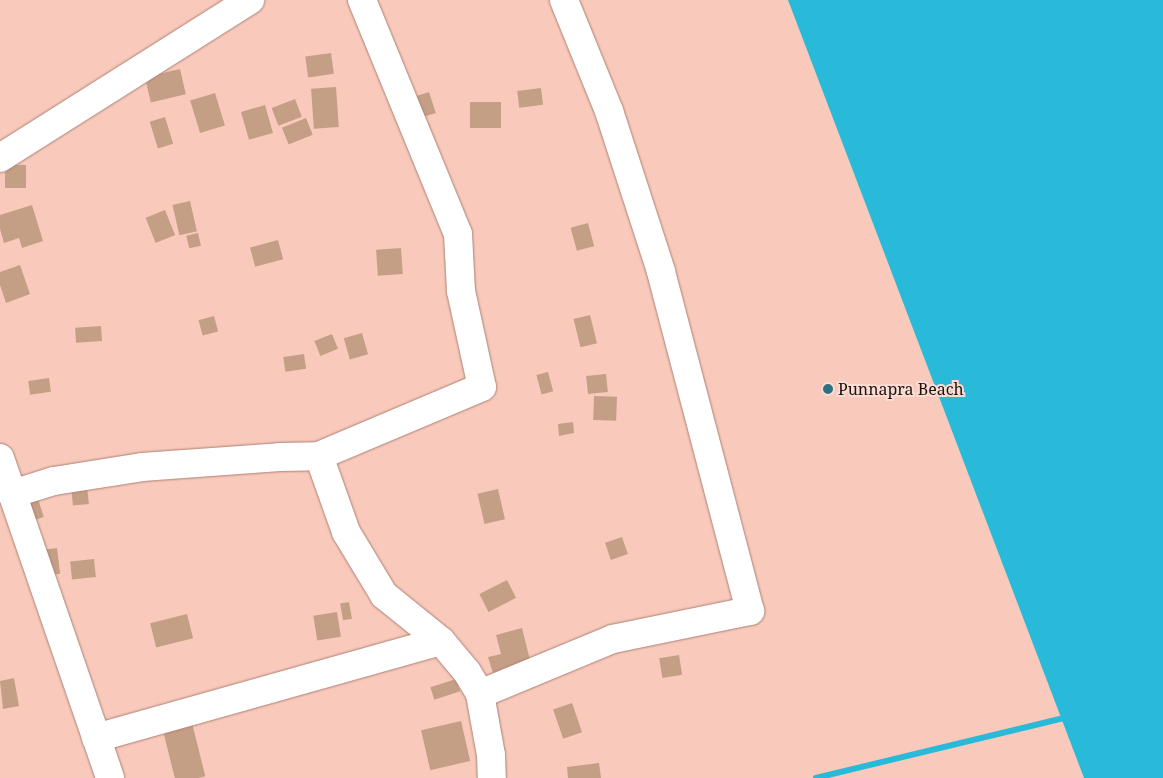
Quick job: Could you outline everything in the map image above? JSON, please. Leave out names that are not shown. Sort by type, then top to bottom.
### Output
[{"type":"street","points":[[0,158],[250,0]]},
{"type":"street","points":[[12,494],[54,481],[142,467],[319,456],[482,387],[461,291],[458,234],[362,0]]},
{"type":"street","points":[[480,694],[613,639],[750,611],[661,270],[610,111],[564,0]]},
{"type":"street","points":[[319,456],[346,532],[384,595],[442,641],[467,672],[480,694],[492,755],[492,778]]},
{"type":"street","points":[[0,458],[110,778]]},
{"type":"street","points":[[96,738],[442,641]]},
{"type":"water","points":[[788,0],[1163,0],[1163,778],[1084,778]]},
{"type":"building","points":[[331,53],[334,74],[308,77],[305,57]]},
{"type":"building","points":[[180,69],[186,94],[151,102],[145,77]]},
{"type":"building","points":[[336,87],[339,127],[314,129],[311,89]]},
{"type":"building","points":[[541,88],[543,105],[519,108],[517,91]]},
{"type":"building","points":[[429,92],[436,113],[418,119],[411,98]]},
{"type":"building","points":[[215,93],[225,126],[200,133],[190,101]]},
{"type":"building","points":[[295,99],[302,117],[278,126],[272,108]]},
{"type":"building","points":[[470,102],[501,102],[501,128],[470,128]]},
{"type":"building","points":[[265,105],[273,133],[249,140],[241,112]]},
{"type":"building","points":[[165,117],[173,144],[158,148],[150,122]]},
{"type":"building","points":[[306,118],[313,135],[289,144],[282,128]]},
{"type":"building","points":[[5,165],[26,165],[26,188],[5,188]]},
{"type":"building","points":[[190,201],[197,231],[179,235],[172,205]]},
{"type":"building","points":[[32,205],[43,241],[22,248],[19,238],[4,243],[0,229],[0,215]]},
{"type":"building","points":[[165,210],[175,235],[156,243],[146,218]]},
{"type":"building","points":[[588,223],[594,246],[577,251],[571,228]]},
{"type":"building","points":[[198,233],[201,246],[189,248],[186,236]]},
{"type":"building","points":[[278,240],[283,259],[255,267],[250,248]]},
{"type":"building","points":[[401,248],[403,274],[378,276],[376,250]]},
{"type":"building","points":[[20,265],[30,294],[6,303],[0,285],[0,272]]},
{"type":"building","points":[[590,315],[597,343],[581,347],[574,319]]},
{"type":"building","points":[[214,316],[218,331],[203,336],[199,320]]},
{"type":"building","points":[[101,326],[102,341],[76,343],[75,328]]},
{"type":"building","points":[[362,333],[368,354],[350,359],[344,338]]},
{"type":"building","points":[[332,334],[338,349],[320,356],[314,341]]},
{"type":"building","points":[[304,354],[306,369],[285,372],[283,357]]},
{"type":"building","points":[[548,372],[553,391],[542,394],[536,375]]},
{"type":"building","points":[[606,374],[608,392],[588,394],[586,376]]},
{"type":"building","points":[[49,378],[51,392],[30,395],[28,381]]},
{"type":"building","points":[[594,396],[617,397],[616,421],[593,420]]},
{"type":"building","points":[[573,422],[574,433],[559,436],[558,424]]},
{"type":"building","points":[[87,486],[89,504],[73,506],[71,488]]},
{"type":"building","points":[[498,489],[505,519],[485,524],[478,494]]},
{"type":"building","points":[[37,496],[44,517],[28,522],[21,501]]},
{"type":"building","points":[[622,537],[628,554],[611,560],[605,543]]},
{"type":"building","points":[[57,548],[60,574],[42,576],[39,550]]},
{"type":"building","points":[[94,559],[96,577],[72,579],[70,562]]},
{"type":"building","points":[[507,580],[516,598],[488,612],[479,594]]},
{"type":"building","points":[[349,602],[352,619],[343,620],[340,604]]},
{"type":"building","points":[[337,612],[341,637],[317,640],[313,616]]},
{"type":"building","points":[[187,614],[193,638],[156,647],[150,623]]},
{"type":"building","points":[[522,628],[531,664],[493,673],[488,657],[501,654],[496,635]]},
{"type":"building","points":[[679,655],[682,675],[662,678],[659,658]]},
{"type":"building","points":[[14,678],[19,706],[3,709],[0,681]]},
{"type":"building","points":[[456,679],[460,691],[434,700],[430,687]]},
{"type":"building","points":[[572,703],[582,732],[563,739],[553,710]]},
{"type":"building","points":[[461,721],[470,761],[430,770],[421,730]]},
{"type":"building","points":[[192,723],[205,776],[175,778],[163,730]]},
{"type":"building","points":[[599,763],[601,778],[568,778],[567,767]]},
{"type":"waterway","points":[[816,778],[1069,717]]},
{"type":"place","name":"Punnapra Beach","points":[[828,389]]}]
